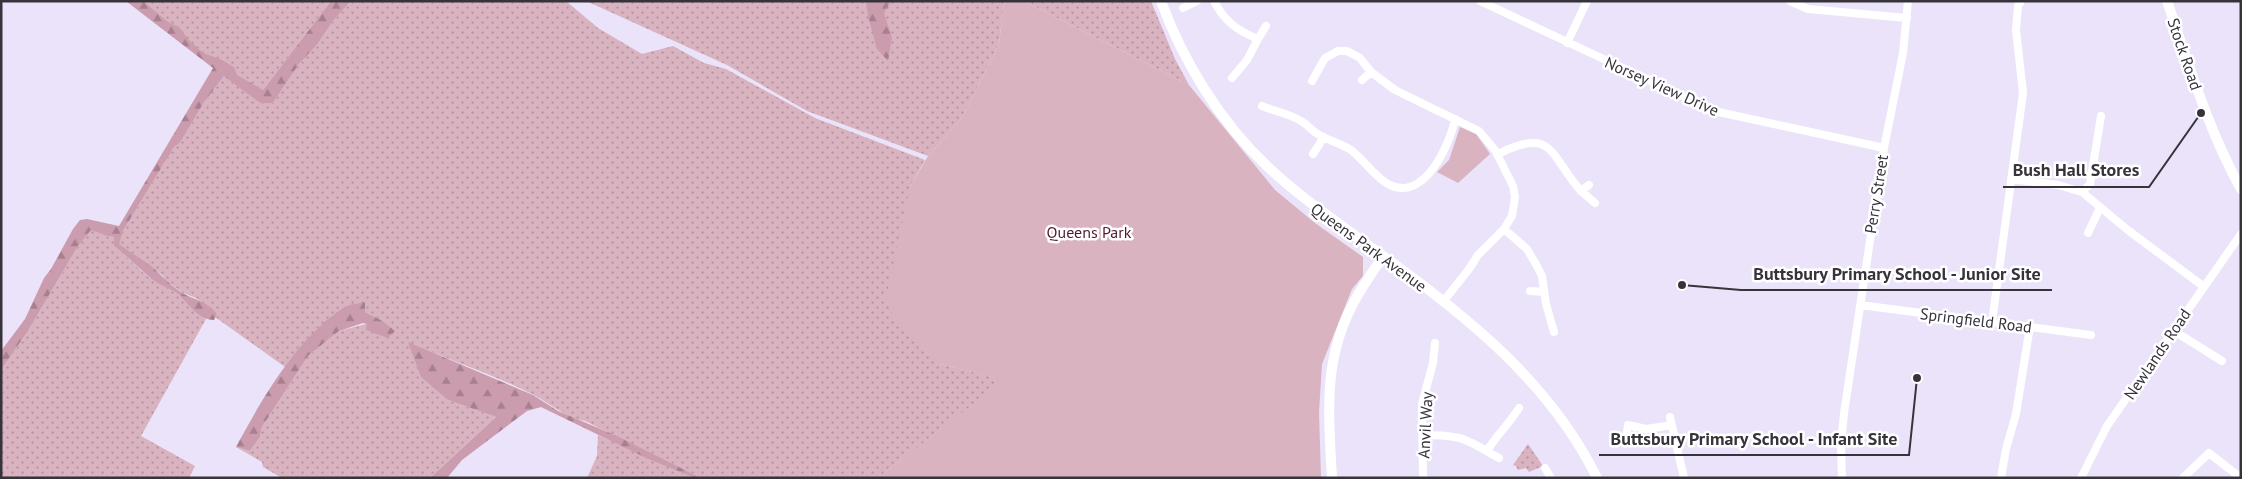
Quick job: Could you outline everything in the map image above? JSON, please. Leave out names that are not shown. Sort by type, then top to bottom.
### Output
[{"type":"street","name":"Queens Park Avenue","points":[[1161,1],[1174,32],[1204,86],[1249,147],[1265,165],[1308,203],[1384,257],[1487,337],[1524,372],[1562,420],[1597,478]]},
{"type":"street","points":[[1183,8],[1197,1]]},
{"type":"street","points":[[1214,1],[1226,20],[1233,26],[1258,39]]},
{"type":"street","name":"Norsey View Drive","points":[[1480,1],[1714,111],[1884,148]]},
{"type":"street","points":[[1567,43],[1587,1]]},
{"type":"street","points":[[1790,1],[1808,10],[1906,18]]},
{"type":"street","name":"Perry Street","points":[[1842,478],[1841,444],[1860,305],[1884,148],[1898,86],[1908,1]]},
{"type":"street","points":[[1992,322],[2023,93],[2016,30],[2018,6],[2021,1]]},
{"type":"street","name":"Stock Road","points":[[2167,1],[2204,109],[2231,171],[2241,189]]},
{"type":"street","points":[[1232,78],[1246,60],[1266,26]]},
{"type":"street","points":[[1312,81],[1325,58],[1338,51],[1347,51],[1360,58],[1371,72],[1412,99],[1479,130],[1489,140],[1498,154],[1515,197],[1512,216],[1504,229],[1478,255],[1443,302]]},
{"type":"street","points":[[1362,80],[1371,72]]},
{"type":"street","points":[[1262,106],[1301,121],[1316,134],[1350,150],[1389,185],[1404,188],[1424,179],[1432,170],[1449,142],[1455,119]]},
{"type":"street","points":[[2082,192],[2090,184],[2101,116]]},
{"type":"street","points":[[1313,154],[1324,137]]},
{"type":"street","points":[[1498,154],[1522,143],[1543,144],[1558,158],[1570,178],[1594,203]]},
{"type":"street","points":[[2011,179],[2058,185],[2082,192],[2100,208],[2203,286]]},
{"type":"street","points":[[1581,191],[1589,185]]},
{"type":"street","points":[[2088,233],[2100,208]]},
{"type":"street","points":[[1504,229],[1528,249],[1542,276],[1554,332]]},
{"type":"street","name":"Newlands Road","points":[[2082,478],[2107,426],[2241,234]]},
{"type":"street","points":[[1332,478],[1329,384],[1333,355],[1339,332],[1350,306],[1384,257]]},
{"type":"street","points":[[1530,291],[1544,292]]},
{"type":"street","name":"Springfield Road","points":[[1860,305],[2091,335]]},
{"type":"street","points":[[2002,478],[2006,449],[2016,414],[2030,326]]},
{"type":"street","points":[[2174,331],[2222,361]]},
{"type":"street","name":"Anvil Way","points":[[1423,478],[1422,404],[1434,363],[1435,343]]},
{"type":"street","points":[[1487,451],[1494,440],[1510,424],[1518,408]]},
{"type":"street","points":[[1626,440],[1628,426],[1646,429],[1671,421],[1684,478]]},
{"type":"street","points":[[1423,435],[1458,436],[1472,441],[1499,458]]},
{"type":"street","points":[[2183,478],[2209,453],[2241,478]]},
{"type":"street","points":[[1545,468],[1551,478]]},
{"type":"green space","points":[[126,1],[331,1],[263,90],[249,94],[260,103],[273,103],[299,64],[317,45],[333,21],[351,1],[566,1],[598,28],[642,54],[673,46],[704,63],[726,69],[815,118],[925,160],[910,187],[940,364],[1005,380],[878,478],[701,478],[585,421],[565,414],[519,388],[409,343],[448,400],[496,417],[430,478],[282,478],[263,467],[262,462],[236,447],[250,451],[260,437],[262,427],[308,356],[339,331],[381,320],[365,312],[317,329],[285,367],[215,317],[217,314],[196,298],[183,293],[165,280],[163,276],[146,262],[118,244],[123,231],[174,147],[180,143],[203,104],[224,76]]},
{"type":"green space","points":[[126,1],[143,1],[168,22],[179,27],[188,39],[203,53],[220,59],[234,67],[237,75],[263,90],[331,1],[351,1],[333,21],[317,45],[299,64],[273,103],[260,103],[224,76],[203,104],[180,143],[174,147],[123,231],[119,244],[149,264],[176,289],[209,306],[217,314],[214,320],[203,318],[179,295],[148,276],[114,246],[114,237],[91,230],[78,246],[28,331],[1,370],[1,351],[25,319],[44,278],[73,229],[80,220],[87,219],[119,226],[213,68]]},
{"type":"green space","points":[[586,1],[1004,1],[999,44],[962,118],[928,156],[807,111],[727,65]]},
{"type":"green space","points":[[866,1],[891,1],[884,13],[892,38],[888,61],[877,49]]},
{"type":"green space","name":"Queens Park","points":[[1004,1],[1024,1],[1189,85],[1275,190],[1315,223],[1363,257],[1363,276],[1352,289],[1322,364],[1319,412],[1321,478],[878,478],[1004,380],[940,364],[896,323],[886,298],[910,187],[928,156],[962,118],[999,44]]},
{"type":"green space","points":[[1024,1],[1151,1],[1175,59],[1189,85]]},
{"type":"green space","points":[[1460,127],[1476,134],[1490,154],[1458,183],[1437,172],[1449,160]]},
{"type":"green space","points":[[91,229],[114,237],[114,246],[140,270],[176,292],[206,319],[141,436],[195,466],[189,478],[1,478],[1,370],[28,331],[78,246]]},
{"type":"green space","points":[[365,302],[365,312],[381,320],[395,331],[388,338],[366,330],[367,324],[363,323],[339,331],[308,356],[262,427],[260,437],[250,451],[236,447],[269,390],[295,353],[310,336],[345,307]]},
{"type":"green space","points":[[408,342],[533,395],[558,411],[617,436],[701,478],[695,478],[644,457],[541,407],[527,411],[462,460],[447,478],[430,478],[496,417],[448,400],[421,377]]},
{"type":"green space","points":[[598,435],[695,478],[587,478],[597,456]]},
{"type":"green space","points":[[1528,444],[1543,466],[1529,472],[1526,468],[1518,470],[1513,465]]},
{"type":"place","name":"Bush Hall Stores","points":[[2201,113]]},
{"type":"place","name":"Buttsbury Primary School - Junior Site","points":[[1682,285]]},
{"type":"place","name":"Buttsbury Primary School - Infant Site","points":[[1917,378]]}]
